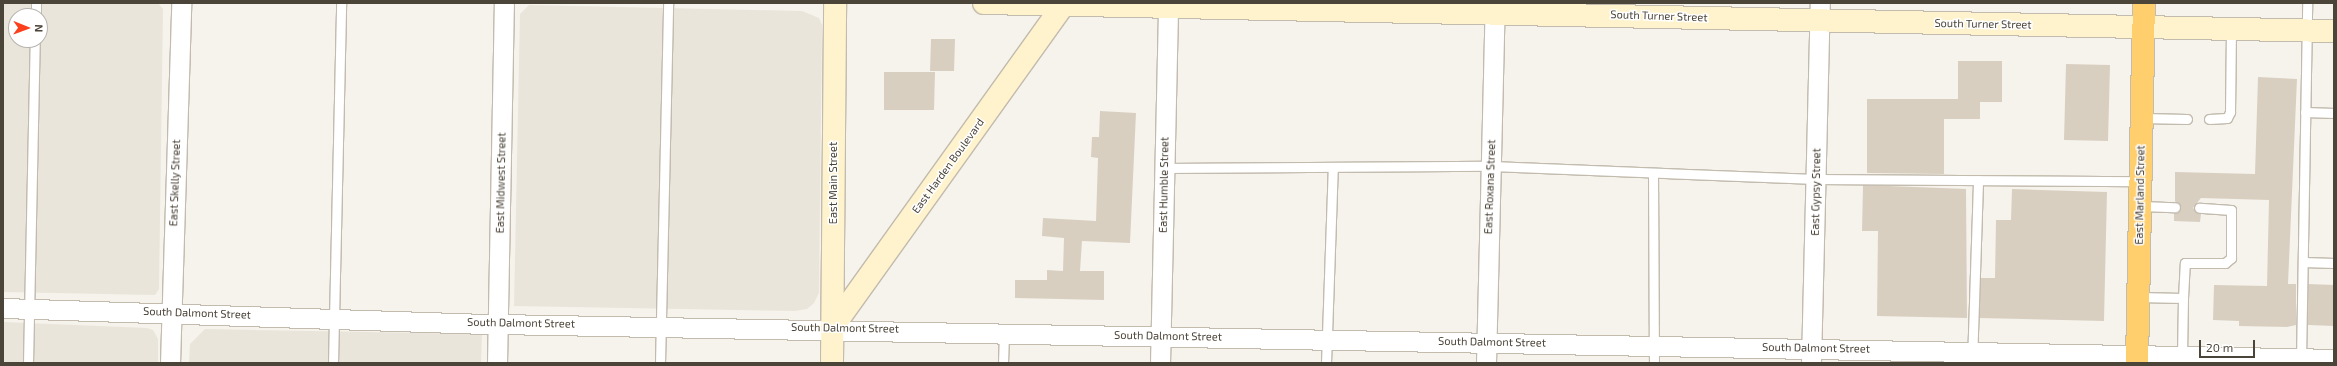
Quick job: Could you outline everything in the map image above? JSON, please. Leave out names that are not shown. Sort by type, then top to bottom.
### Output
[{"type":"highway","name":"East Marland Street","points":[[2137,359],[2144,3]]},
{"type":"main road","name":"East Main Street","points":[[832,363],[835,3]]},
{"type":"main road","name":"South Turner Street","points":[[984,3],[1495,7],[1820,12],[2143,28],[2334,31]]},
{"type":"main road","name":"East Harden Boulevard","points":[[832,328],[1064,4]]},
{"type":"street","name":"East Skelly Street","points":[[170,363],[181,3]]},
{"type":"street","name":"East Midwest Street","points":[[497,363],[504,3]]},
{"type":"street","name":"East Humble Street","points":[[1160,363],[1168,5]]},
{"type":"street","name":"East Roxana Street","points":[[1486,363],[1495,7]]},
{"type":"street","name":"East Gypsy Street","points":[[1812,355],[1820,12]]},
{"type":"street","name":"South Dalmont Street","points":[[3,308],[171,312],[498,324],[660,325],[1161,336],[1486,341],[1654,354],[2137,359],[2182,356],[2301,361],[2334,359]]},
{"type":"lane","points":[[333,363],[341,3]]},
{"type":"lane","points":[[660,363],[668,3]]},
{"type":"lane","points":[[2301,361],[2307,3]]},
{"type":"lane","points":[[2209,119],[2227,118],[2230,112],[2231,29]]},
{"type":"lane","points":[[28,363],[35,48]]},
{"type":"lane","points":[[2305,112],[2334,113]]},
{"type":"lane","points":[[2142,118],[2187,119]]},
{"type":"lane","points":[[1164,168],[1491,166],[1816,179],[2140,180]]},
{"type":"lane","points":[[1326,363],[1333,167]]},
{"type":"lane","points":[[1653,173],[1654,354]]},
{"type":"lane","points":[[1972,357],[1978,180]]},
{"type":"lane","points":[[2140,206],[2175,207]]},
{"type":"lane","points":[[2182,356],[2185,263],[2226,263],[2231,258],[2231,210],[2199,208]]},
{"type":"lane","points":[[2303,262],[2334,262]]},
{"type":"lane","points":[[2138,297],[2183,298]]},
{"type":"lane","points":[[1003,363],[1004,332]]},
{"type":"shaded area","points":[[3,3],[158,3],[163,9],[159,289],[155,295],[3,292]]},
{"type":"shaded area","points":[[529,5],[802,11],[819,18],[822,25],[819,293],[814,303],[807,309],[795,311],[514,306],[520,14]]},
{"type":"shaded area","points":[[3,322],[147,328],[153,330],[158,339],[158,363],[3,363]]},
{"type":"shaded area","points":[[205,329],[482,334],[481,363],[189,363],[190,344]]},
{"type":"building","points":[[931,39],[955,39],[954,71],[930,71]]},
{"type":"building","points":[[1958,61],[2002,61],[2002,102],[1980,102],[1980,119],[1944,119],[1944,174],[1867,173],[1867,99],[1958,99]]},
{"type":"building","points":[[2066,64],[2110,65],[2108,141],[2064,140]]},
{"type":"building","points":[[884,72],[935,72],[934,110],[884,110]]},
{"type":"building","points":[[2258,77],[2297,79],[2288,284],[2296,284],[2296,325],[2287,327],[2239,326],[2239,321],[2213,320],[2214,285],[2267,286],[2269,200],[2201,198],[2193,208],[2201,214],[2200,222],[2174,221],[2174,213],[2181,208],[2175,201],[2175,172],[2255,174]]},
{"type":"building","points":[[1100,111],[1136,113],[1130,243],[1082,241],[1080,271],[1104,271],[1104,300],[1015,298],[1015,280],[1047,280],[1047,270],[1063,271],[1064,238],[1042,236],[1043,218],[1096,221],[1098,158],[1091,157],[1092,137],[1099,137]]},
{"type":"building","points":[[1863,185],[1966,189],[1967,318],[1877,316],[1878,231],[1862,231]]},
{"type":"building","points":[[2012,189],[2107,192],[2104,321],[1979,318],[1981,278],[1995,278],[1996,220],[2011,220]]},
{"type":"building","points":[[2308,284],[2334,285],[2334,326],[2308,325]]}]
